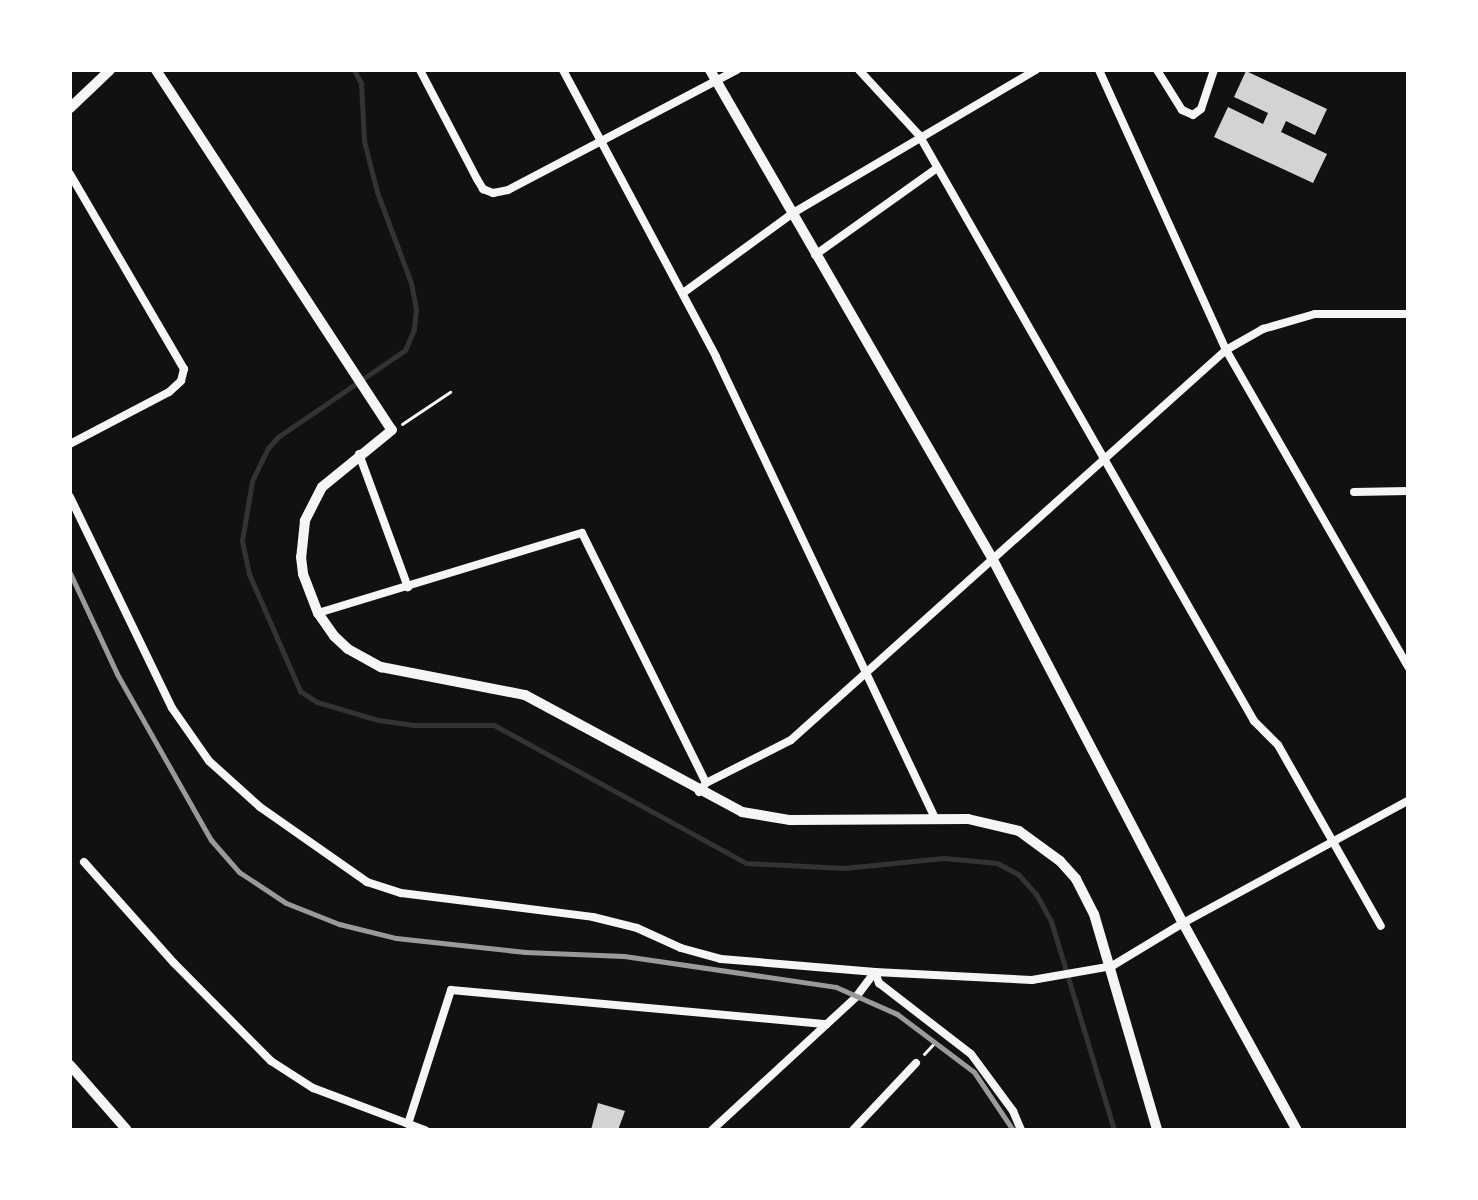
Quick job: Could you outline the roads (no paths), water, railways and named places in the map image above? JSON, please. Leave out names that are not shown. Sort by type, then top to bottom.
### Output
[{"type":"street","points":[[70,108],[110,70]]},
{"type":"street","points":[[156,70],[392,430],[322,487],[305,521],[302,565],[318,613],[334,636],[363,659],[381,667],[525,695],[703,788],[742,812],[766,818],[843,821],[935,818],[991,822],[1019,831],[1040,844],[1080,886],[1157,1130]]},
{"type":"street","points":[[563,70],[683,293],[935,818]]},
{"type":"street","points":[[710,70],[992,558],[1183,923],[1297,1130]]},
{"type":"street","points":[[422,71],[483,189],[493,193],[512,187],[737,70]]},
{"type":"street","points":[[859,70],[919,135],[1254,721],[1278,745],[1381,926]]},
{"type":"street","points":[[683,293],[793,213],[919,135],[1036,70]]},
{"type":"street","points":[[1099,70],[1226,350],[1408,667]]},
{"type":"street","points":[[1157,70],[1182,110],[1191,115],[1199,112],[1214,70]]},
{"type":"street","points":[[815,255],[937,168]]},
{"type":"street","points":[[70,174],[182,363],[181,381],[169,392],[70,444]]},
{"type":"street","points":[[703,788],[783,746],[1226,350],[1263,329],[1315,314],[1408,314]]},
{"type":"street","points":[[359,454],[408,587]]},
{"type":"street","points":[[1354,492],[1408,491]]},
{"type":"street","points":[[70,497],[172,708],[209,761],[260,807],[367,882],[417,896],[593,917],[637,928],[681,948],[721,959],[875,972],[1032,980],[1106,968],[1408,801]]},
{"type":"street","points":[[318,613],[582,533],[703,788]]},
{"type":"street","points":[[84,862],[174,963],[271,1061],[313,1088],[425,1130]]},
{"type":"street","points":[[712,1130],[856,997],[875,972]]},
{"type":"street","points":[[875,972],[879,983],[945,1032],[984,1069],[1013,1111],[1021,1130]]},
{"type":"street","points":[[408,1124],[451,990],[826,1024]]},
{"type":"street","points":[[853,1130],[916,1063]]},
{"type":"street","points":[[70,1065],[124,1129]]},
{"type":"waterway","points":[[354,70],[361,83],[364,141],[377,192],[411,283],[416,309],[414,329],[405,350],[278,437],[268,448],[252,481],[242,541],[249,574],[300,691],[317,702],[378,720],[414,725],[494,725],[746,863],[844,868],[944,858],[997,863],[1018,874],[1036,894],[1051,921],[1114,1130]]},
{"type":"railway","points":[[70,573],[117,674],[211,840],[239,872],[286,903],[339,924],[396,938],[525,952],[624,956],[836,987],[897,1014],[974,1072],[1013,1130]]}]
